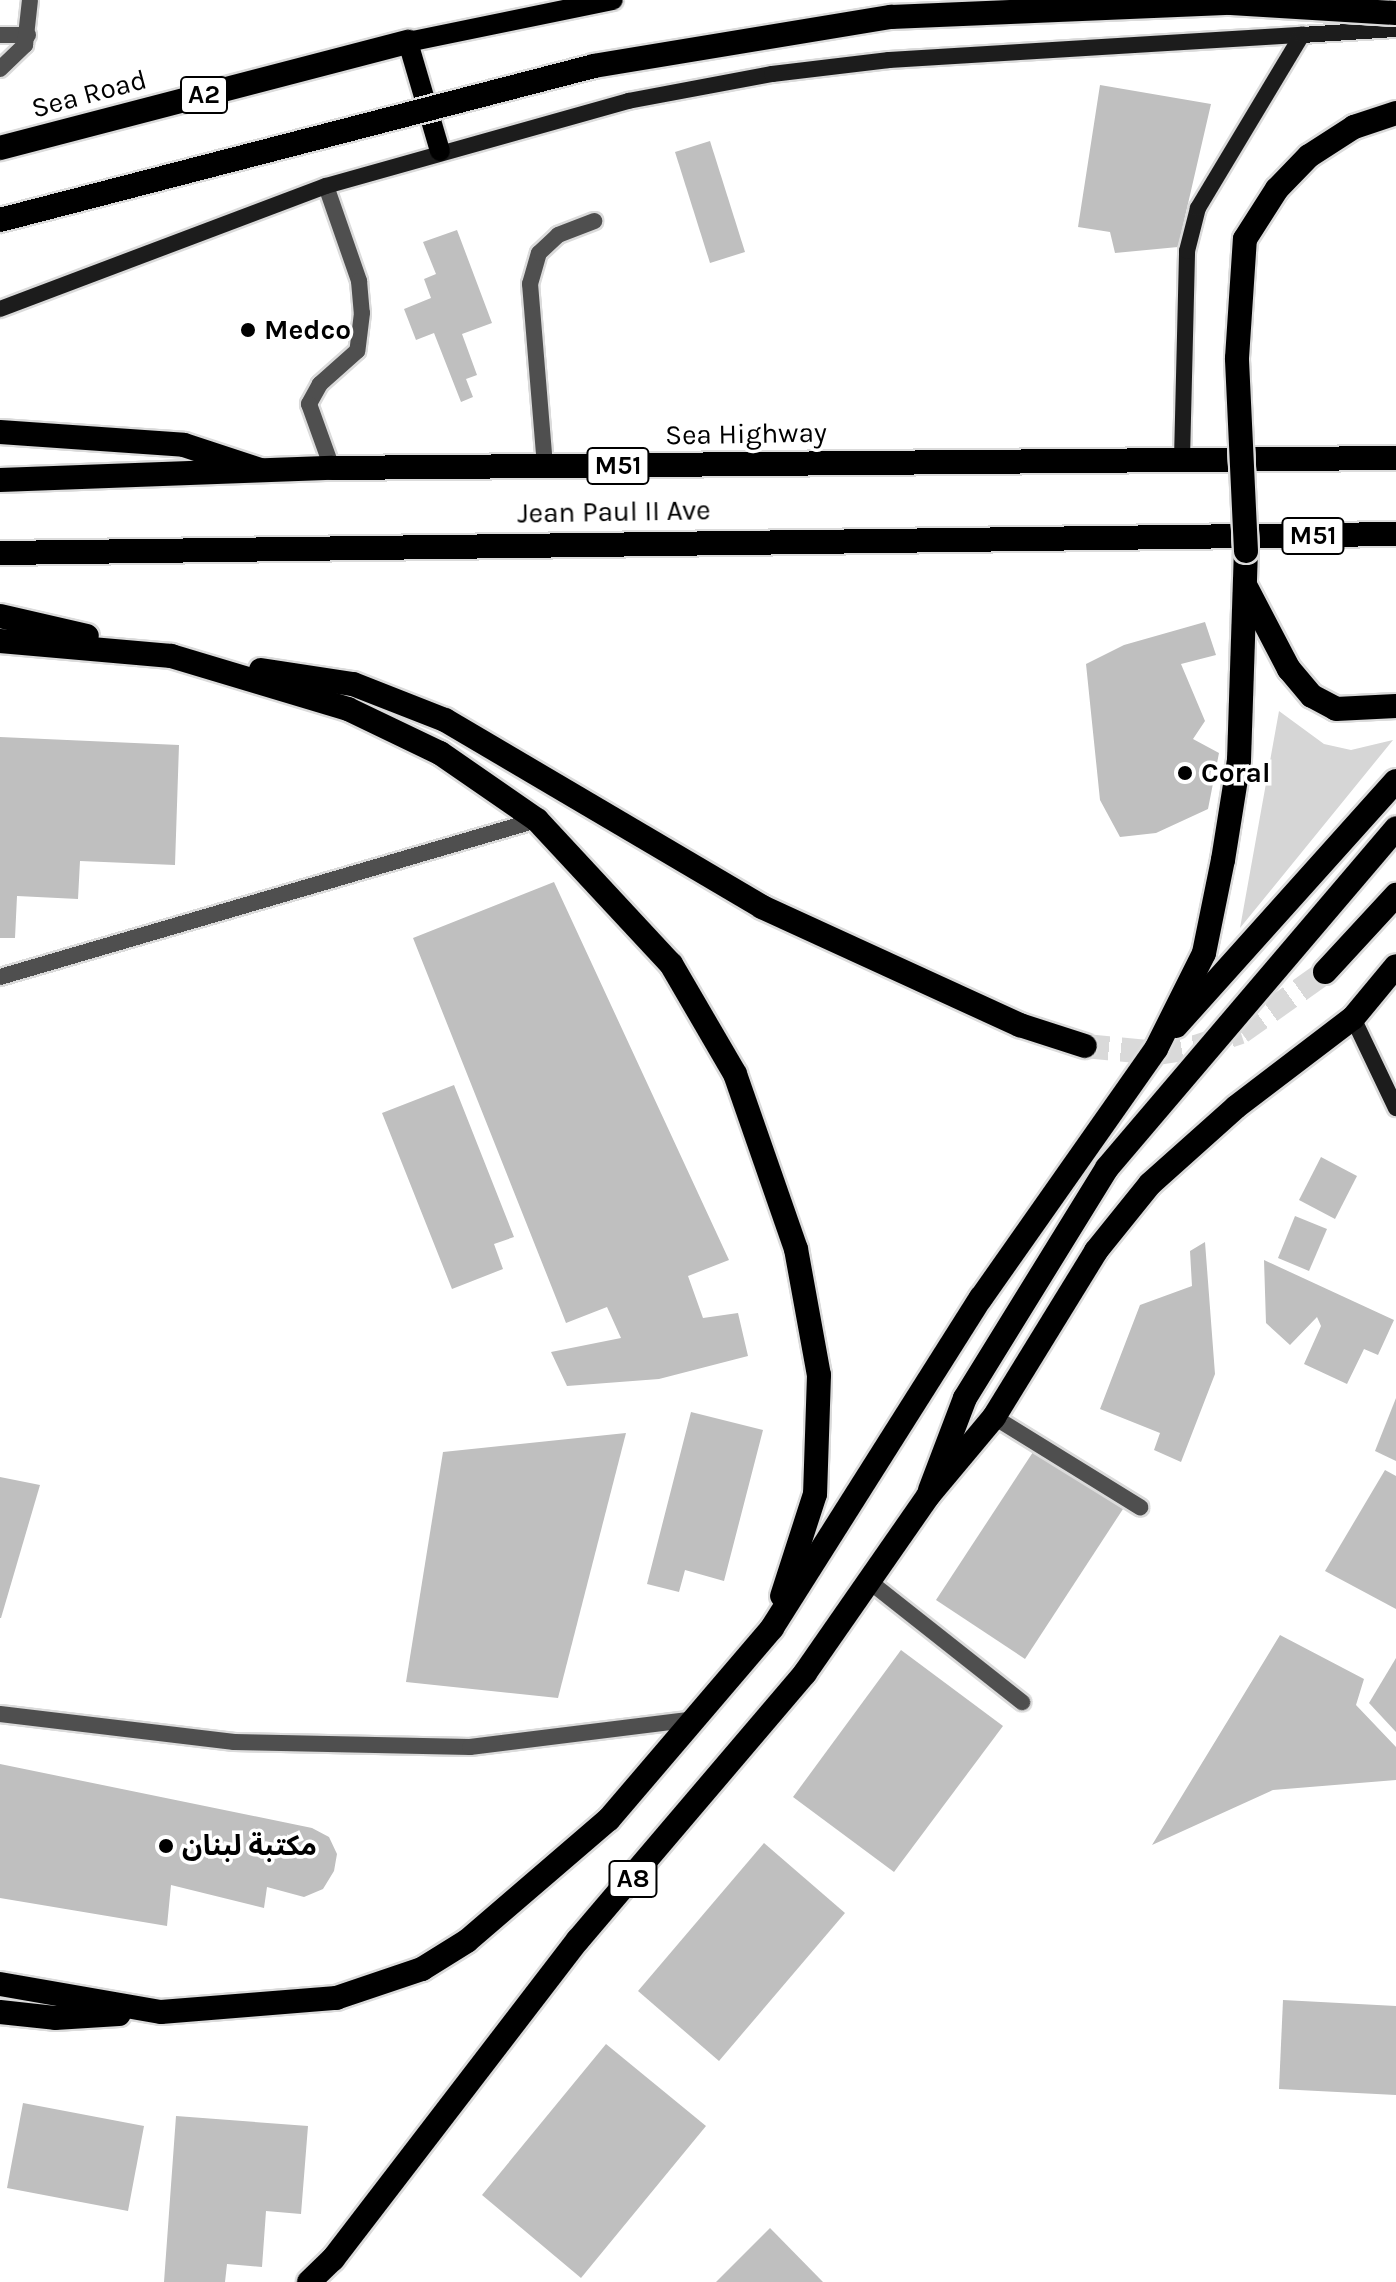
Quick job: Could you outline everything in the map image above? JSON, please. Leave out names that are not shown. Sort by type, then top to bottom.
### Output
[{"type":"highway","points":[[0,220],[594,66],[891,17],[1231,3],[1396,13]]},
{"type":"highway","name":"Sea Road","points":[[0,148],[408,42]]},
{"type":"highway","points":[[1156,1049],[1204,953],[1239,760],[1244,583],[1237,358],[1245,239],[1277,189],[1309,156],[1354,127],[1396,113]]},
{"type":"highway","points":[[0,432],[184,445],[266,473]]},
{"type":"highway","name":"Sea Highway","points":[[0,480],[266,473],[332,468],[1393,456]]},
{"type":"highway","name":"M51","points":[[0,553],[1396,534]]},
{"type":"highway","points":[[1244,583],[1289,669],[1312,696],[1336,709],[1396,706]]},
{"type":"highway","points":[[0,616],[171,656],[348,709],[440,753],[537,820],[671,964],[735,1074],[796,1249],[819,1375],[815,1494],[772,1628]]},
{"type":"highway","points":[[0,641],[171,656],[353,684],[445,720],[762,907],[1020,1025],[1085,1046]]},
{"type":"highway","points":[[772,1628],[981,1298],[1156,1049],[1396,781]]},
{"type":"highway","points":[[928,1496],[965,1398],[1107,1168],[1396,828]]},
{"type":"highway","points":[[1325,972],[1396,895]]},
{"type":"highway","points":[[928,1496],[994,1417],[1096,1251],[1150,1184],[1236,1107],[1353,1018],[1396,966]]},
{"type":"highway","name":"A8","points":[[309,2282],[333,2259],[578,1940],[733,1762],[870,1582],[928,1496]]},
{"type":"highway","name":"A8","points":[[0,1984],[161,2012],[336,1998],[422,1969],[467,1941],[540,1883],[609,1819],[772,1628]]},
{"type":"highway","points":[[0,2012],[55,2018],[161,2012]]},
{"type":"main road","name":"Sea Road","points":[[408,42],[613,0]]},
{"type":"main road","points":[[408,42],[440,151]]},
{"type":"street","points":[[0,309],[326,186],[567,115],[772,74],[889,60],[1396,29]]},
{"type":"street","points":[[1182,459],[1187,251],[1198,208],[1302,35]]},
{"type":"street","points":[[1353,1018],[1396,1108]]},
{"type":"street","points":[[320,2282],[333,2259]]},
{"type":"lane","points":[[0,69],[20,52],[28,35],[30,0]]},
{"type":"lane","points":[[0,35],[28,35]]},
{"type":"lane","points":[[326,186],[359,281],[362,313],[357,351],[320,384],[309,404],[332,468]]},
{"type":"lane","points":[[545,466],[530,284],[539,253],[558,235],[594,221]]},
{"type":"lane","points":[[0,977],[537,820]]},
{"type":"lane","points":[[994,1417],[1140,1507]]},
{"type":"lane","points":[[870,1582],[1022,1702]]},
{"type":"lane","points":[[0,1714],[234,1742],[470,1747],[694,1719]]},
{"type":"shaded area","points":[[1279,711],[1324,744],[1351,750],[1393,740],[1240,928]]},
{"type":"building","points":[[1100,85],[1211,104],[1178,247],[1115,253],[1110,232],[1078,227]]},
{"type":"building","points":[[710,141],[745,252],[710,263],[675,152]]},
{"type":"building","points":[[457,230],[492,323],[462,334],[477,375],[466,379],[473,397],[461,402],[434,333],[416,340],[404,309],[431,298],[424,279],[436,274],[423,242]]},
{"type":"building","points":[[1205,622],[1216,655],[1181,664],[1205,721],[1193,739],[1219,753],[1208,809],[1156,833],[1120,837],[1100,800],[1086,664],[1124,645]]},
{"type":"building","points":[[0,737],[179,745],[175,865],[80,861],[78,899],[17,896],[15,938],[0,938]]},
{"type":"building","points":[[554,882],[729,1260],[688,1276],[703,1318],[738,1313],[748,1356],[659,1379],[567,1386],[551,1352],[621,1338],[607,1307],[566,1323],[413,938]]},
{"type":"building","points":[[454,1085],[514,1237],[494,1244],[503,1269],[452,1289],[382,1113]]},
{"type":"building","points":[[1321,1157],[1357,1176],[1335,1219],[1299,1200]]},
{"type":"building","points":[[1295,1216],[1327,1229],[1309,1271],[1278,1258]]},
{"type":"building","points":[[1205,1242],[1215,1374],[1181,1462],[1154,1450],[1160,1433],[1100,1409],[1140,1305],[1192,1286],[1190,1251]]},
{"type":"building","points":[[1264,1260],[1394,1320],[1378,1355],[1364,1349],[1347,1384],[1304,1364],[1321,1326],[1317,1317],[1290,1345],[1266,1323]]},
{"type":"building","points":[[1396,1398],[1396,1461],[1375,1451]]},
{"type":"building","points":[[691,1412],[763,1430],[724,1581],[685,1570],[679,1592],[647,1584]]},
{"type":"building","points":[[626,1433],[558,1698],[406,1682],[443,1452]]},
{"type":"building","points":[[1035,1449],[1123,1509],[1025,1659],[936,1600]]},
{"type":"building","points":[[1385,1470],[1396,1476],[1396,1609],[1325,1571]]},
{"type":"building","points":[[0,1477],[40,1485],[1,1618],[0,1618]]},
{"type":"building","points":[[1280,1635],[1364,1679],[1356,1705],[1396,1747],[1396,1780],[1273,1790],[1152,1845]]},
{"type":"building","points":[[901,1650],[1003,1726],[894,1872],[793,1797]]},
{"type":"building","points":[[1396,1658],[1396,1732],[1369,1703]]},
{"type":"building","name":"مكتبة لبنان","points":[[0,1764],[312,1828],[329,1837],[337,1854],[334,1871],[323,1889],[304,1897],[267,1887],[264,1908],[171,1885],[167,1926],[0,1898]]},
{"type":"building","points":[[764,1843],[845,1913],[719,2061],[638,1991]]},
{"type":"building","points":[[1283,2000],[1396,2006],[1396,2095],[1279,2089]]},
{"type":"building","points":[[606,2044],[706,2126],[581,2278],[482,2195]]},
{"type":"building","points":[[23,2103],[144,2126],[128,2211],[7,2188]]},
{"type":"building","points":[[176,2116],[308,2126],[301,2214],[266,2211],[262,2267],[227,2264],[225,2282],[164,2282]]},
{"type":"building","points":[[770,2228],[823,2282],[716,2282]]},
{"type":"tunnel","points":[[1085,1046],[1158,1053],[1196,1047],[1241,1032],[1325,972]]},
{"type":"place","name":"Medco","points":[[248,330]]},
{"type":"place","name":"Coral","points":[[1185,773]]},
{"type":"place","name":"مكتبة لبنان","points":[[166,1846]]}]
